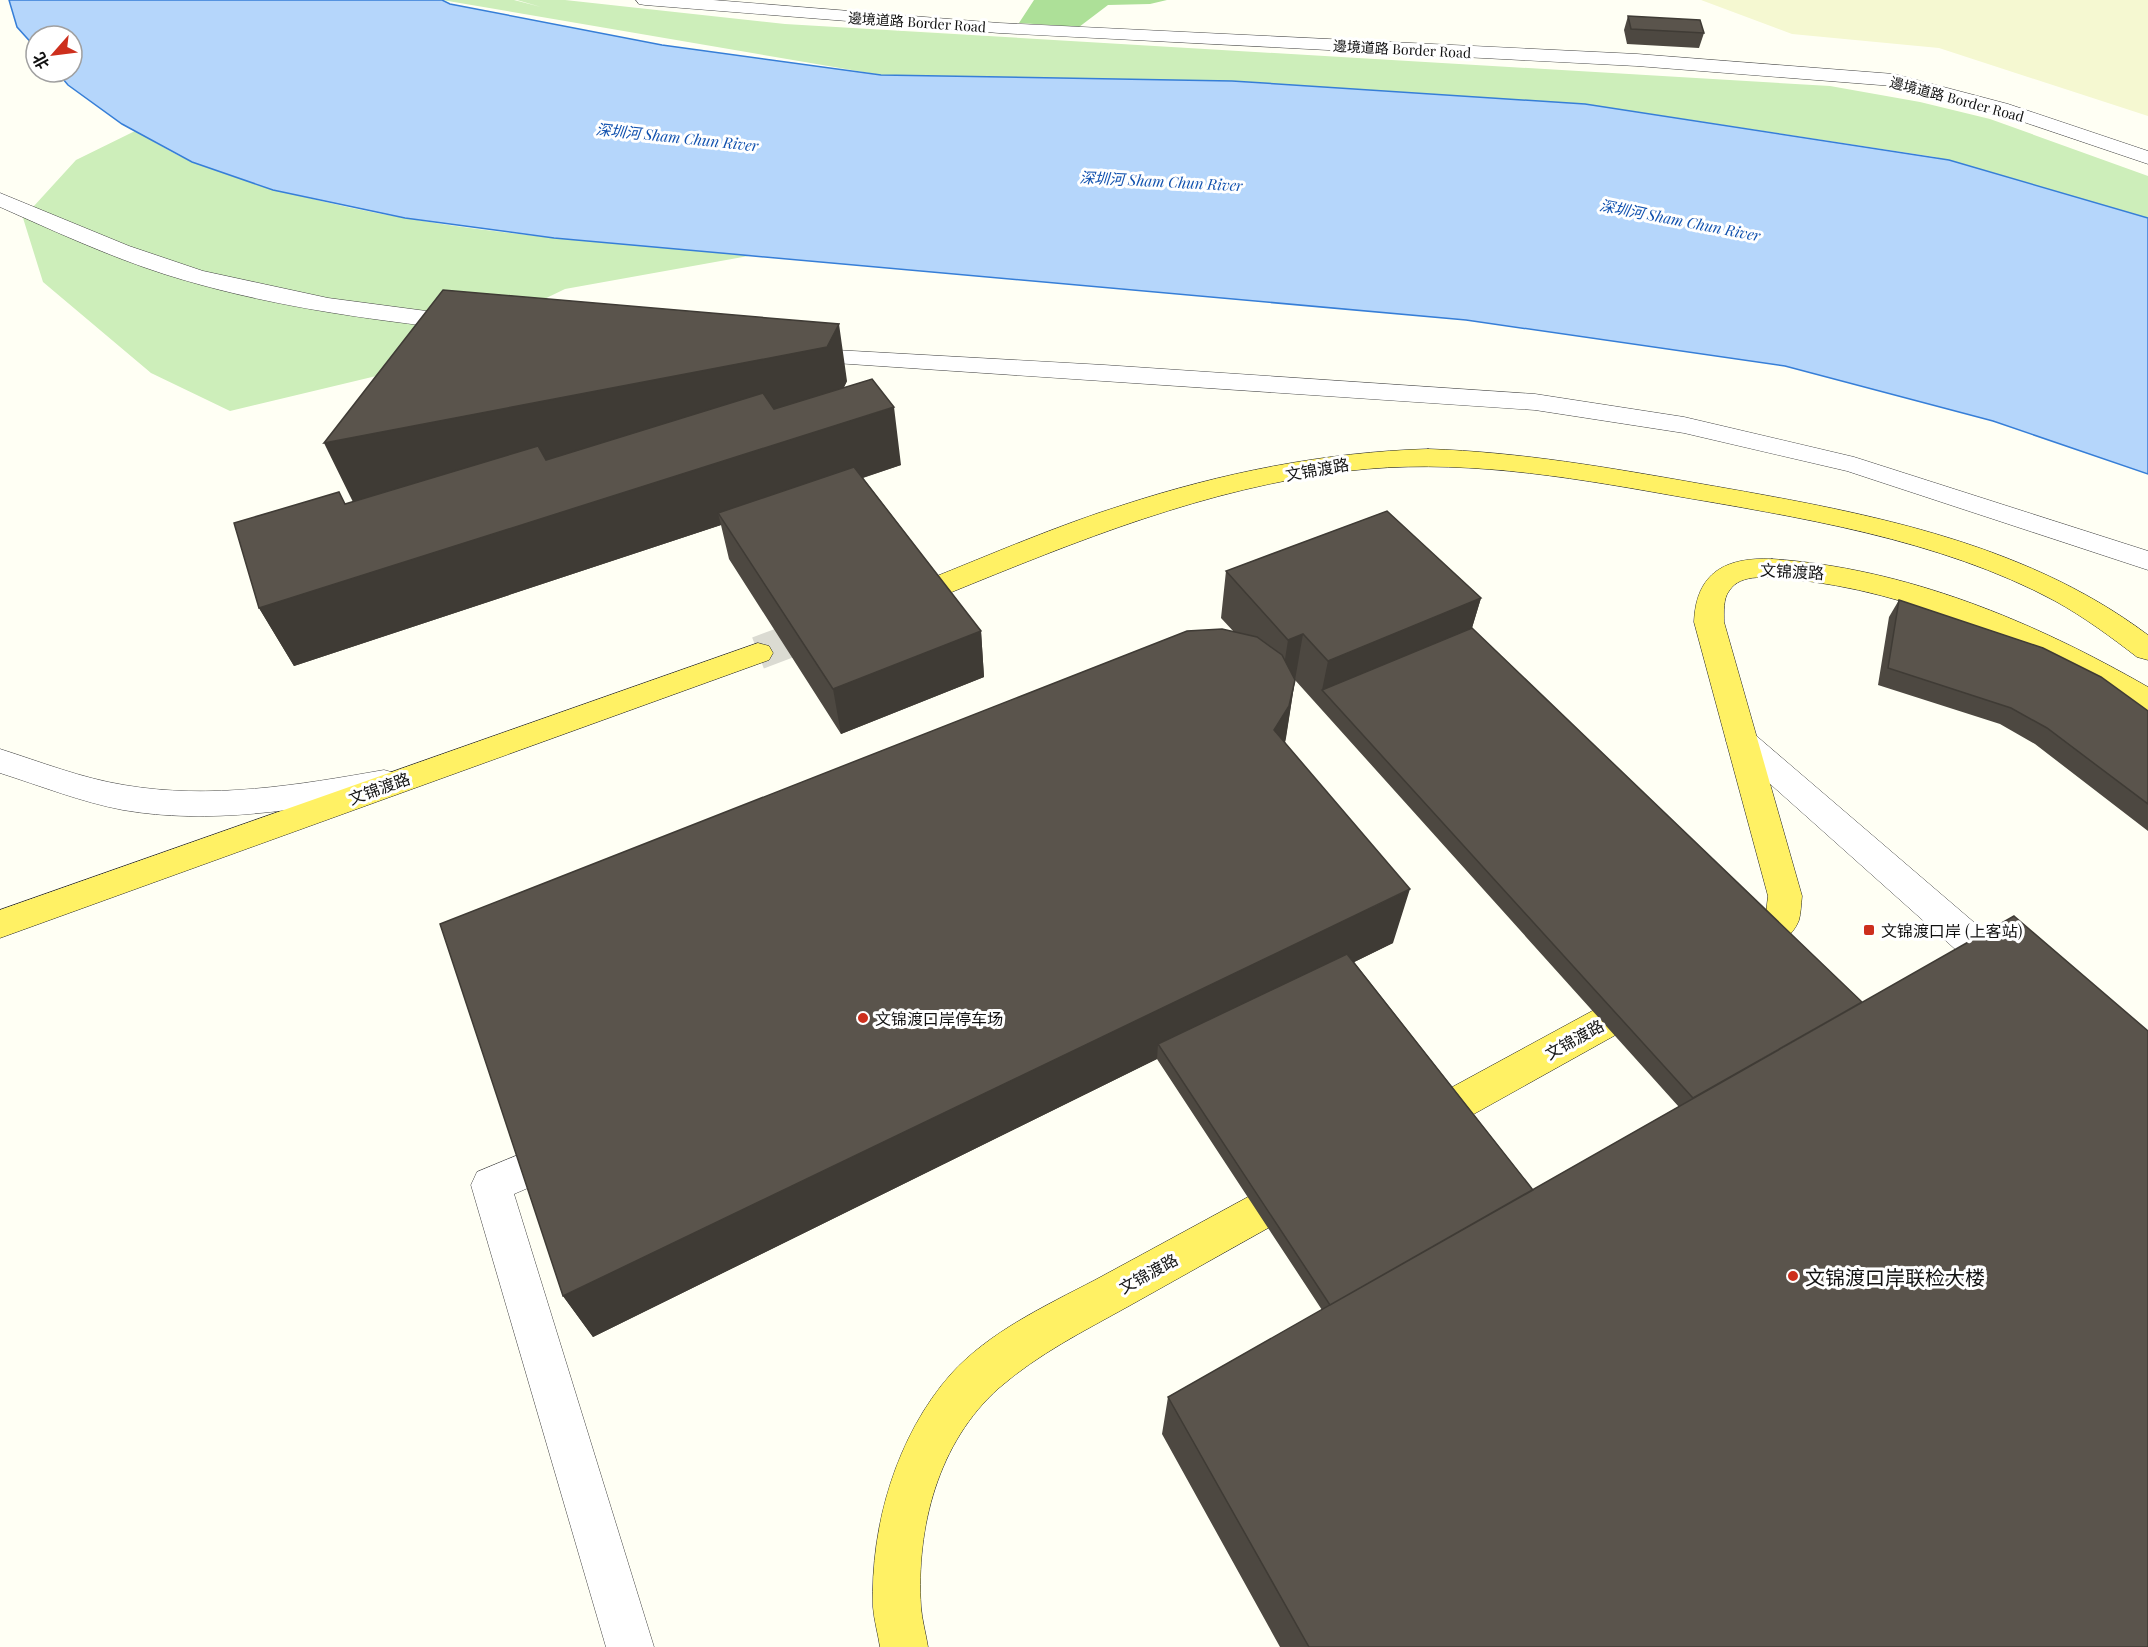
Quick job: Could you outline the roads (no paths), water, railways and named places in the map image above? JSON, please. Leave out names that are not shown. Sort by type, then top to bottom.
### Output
[{"type":"main road","name":"文锦渡路","points":[[937,587],[1074,532],[1134,511],[1196,494],[1262,478],[1345,463],[1449,457],[1505,461],[1661,485],[1777,505],[1891,533],[1997,564],[2039,581],[2084,605],[2148,650]]},
{"type":"main road","name":"文锦渡路","points":[[1711,964],[1764,935],[1782,919],[1785,896],[1709,622],[1709,602],[1716,586],[1730,573],[1757,568],[1830,572],[1907,592],[2029,638],[2148,701]]},
{"type":"main road","name":"文锦渡路","points":[[0,924],[758,653]]},
{"type":"main road","name":"文锦渡路","points":[[1396,1137],[1669,987]]},
{"type":"main road","name":"文锦渡路","points":[[904,1647],[897,1608],[900,1537],[913,1483],[937,1430],[966,1390],[1002,1357],[1039,1333],[1333,1172]]},
{"type":"lane","name":"邊境道路 Border Road","points":[[645,0],[999,28],[1637,60],[1894,80],[2001,108],[2148,158]]},
{"type":"lane","points":[[0,199],[92,240],[194,276],[317,305],[399,317],[491,326]]},
{"type":"lane","points":[[782,354],[1104,372],[1535,402],[1684,425],[1854,465],[2148,561]]},
{"type":"lane","points":[[1742,741],[2031,994]]},
{"type":"lane","points":[[0,761],[101,792],[141,800],[180,802],[271,801],[410,777]]},
{"type":"lane","points":[[535,1166],[491,1185],[630,1647]]},
{"type":"water","name":"深圳河 Sham Chun River","points":[[9,0],[442,0],[450,4],[662,45],[881,75],[1232,81],[1585,104],[1949,160],[2148,218],[2148,474],[1993,421],[1785,366],[1466,320],[554,238],[405,218],[273,190],[192,162],[122,124],[67,84],[84,84],[84,24],[24,24],[24,35],[17,27]]},
{"type":"tunnel","points":[[758,653],[824,628]]},
{"type":"place","name":"文锦渡口岸 (上客站)","points":[[1869,930]]},
{"type":"place","name":"文锦渡口岸停车场","points":[[863,1018]]},
{"type":"place","name":"文锦渡口岸联检大楼","points":[[1793,1276]]}]
